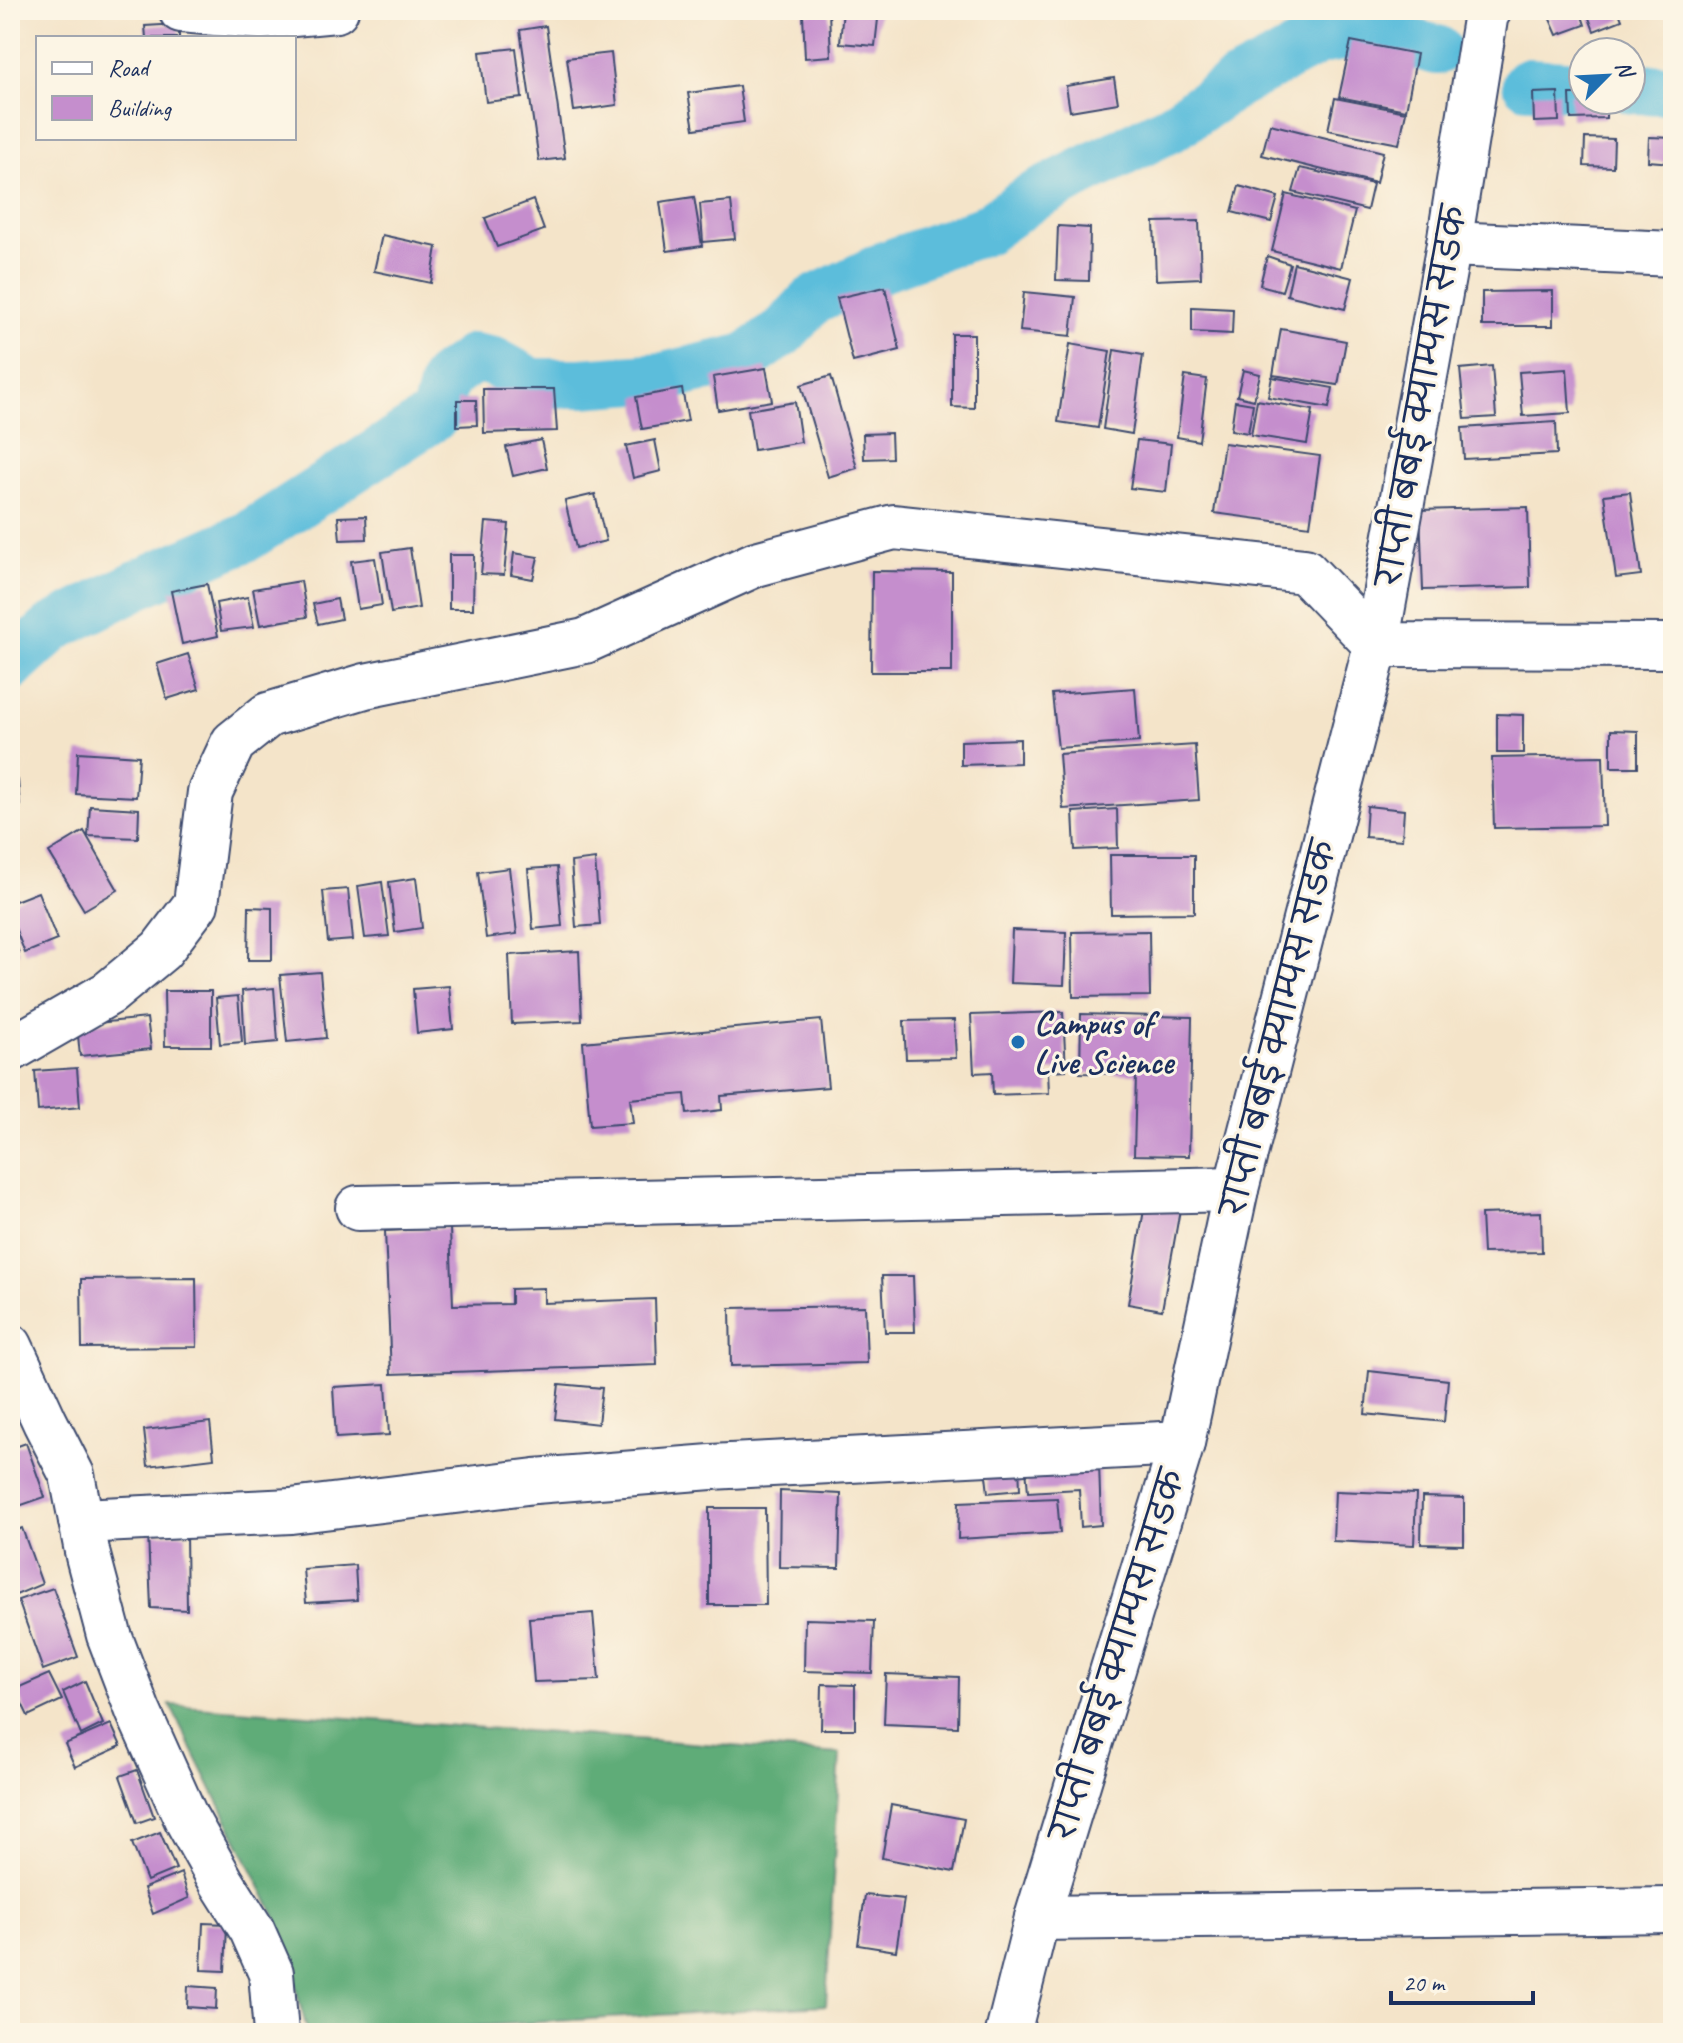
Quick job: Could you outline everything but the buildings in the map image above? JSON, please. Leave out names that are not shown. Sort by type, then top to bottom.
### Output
[{"type":"street","points":[[181,10],[261,17],[336,10]]},
{"type":"street","name":"राप्ती बबई क्याम्पस सडक","points":[[1008,2033],[1037,1918],[1182,1443],[1236,1189],[1376,645],[1449,244],[1484,11]]},
{"type":"street","points":[[1449,244],[1673,254]]},
{"type":"street","points":[[10,1050],[109,993],[161,950],[196,904],[210,792],[233,743],[268,715],[365,686],[585,641],[756,564],[894,527],[1305,571],[1376,645],[1673,646]]},
{"type":"street","points":[[358,1208],[1236,1189]]},
{"type":"street","points":[[10,1346],[72,1475],[88,1556],[109,1635],[138,1711],[186,1818],[252,1930],[271,1973],[276,2033]]},
{"type":"street","points":[[81,1521],[291,1511],[535,1481],[711,1467],[1182,1443]]},
{"type":"street","points":[[1037,1918],[1673,1910]]},
{"type":"green space","points":[[170,1705],[840,1754],[826,2005],[356,2033],[308,2033],[277,1920]]},
{"type":"waterway","points":[[1367,10],[1367,32]]},
{"type":"waterway","points":[[10,667],[54,627],[143,582],[248,536],[435,416],[445,379],[474,358],[494,362],[532,383],[663,377],[746,358],[783,332],[812,301],[887,265],[985,230],[1031,198],[1172,127],[1237,83],[1319,40],[1367,32],[1437,50]]},
{"type":"waterway","points":[[1527,83],[1567,85]]},
{"type":"waterway","points":[[1647,89],[1673,90]]},
{"type":"place","name":"Campus of Live Science","points":[[1018,1042]]}]
